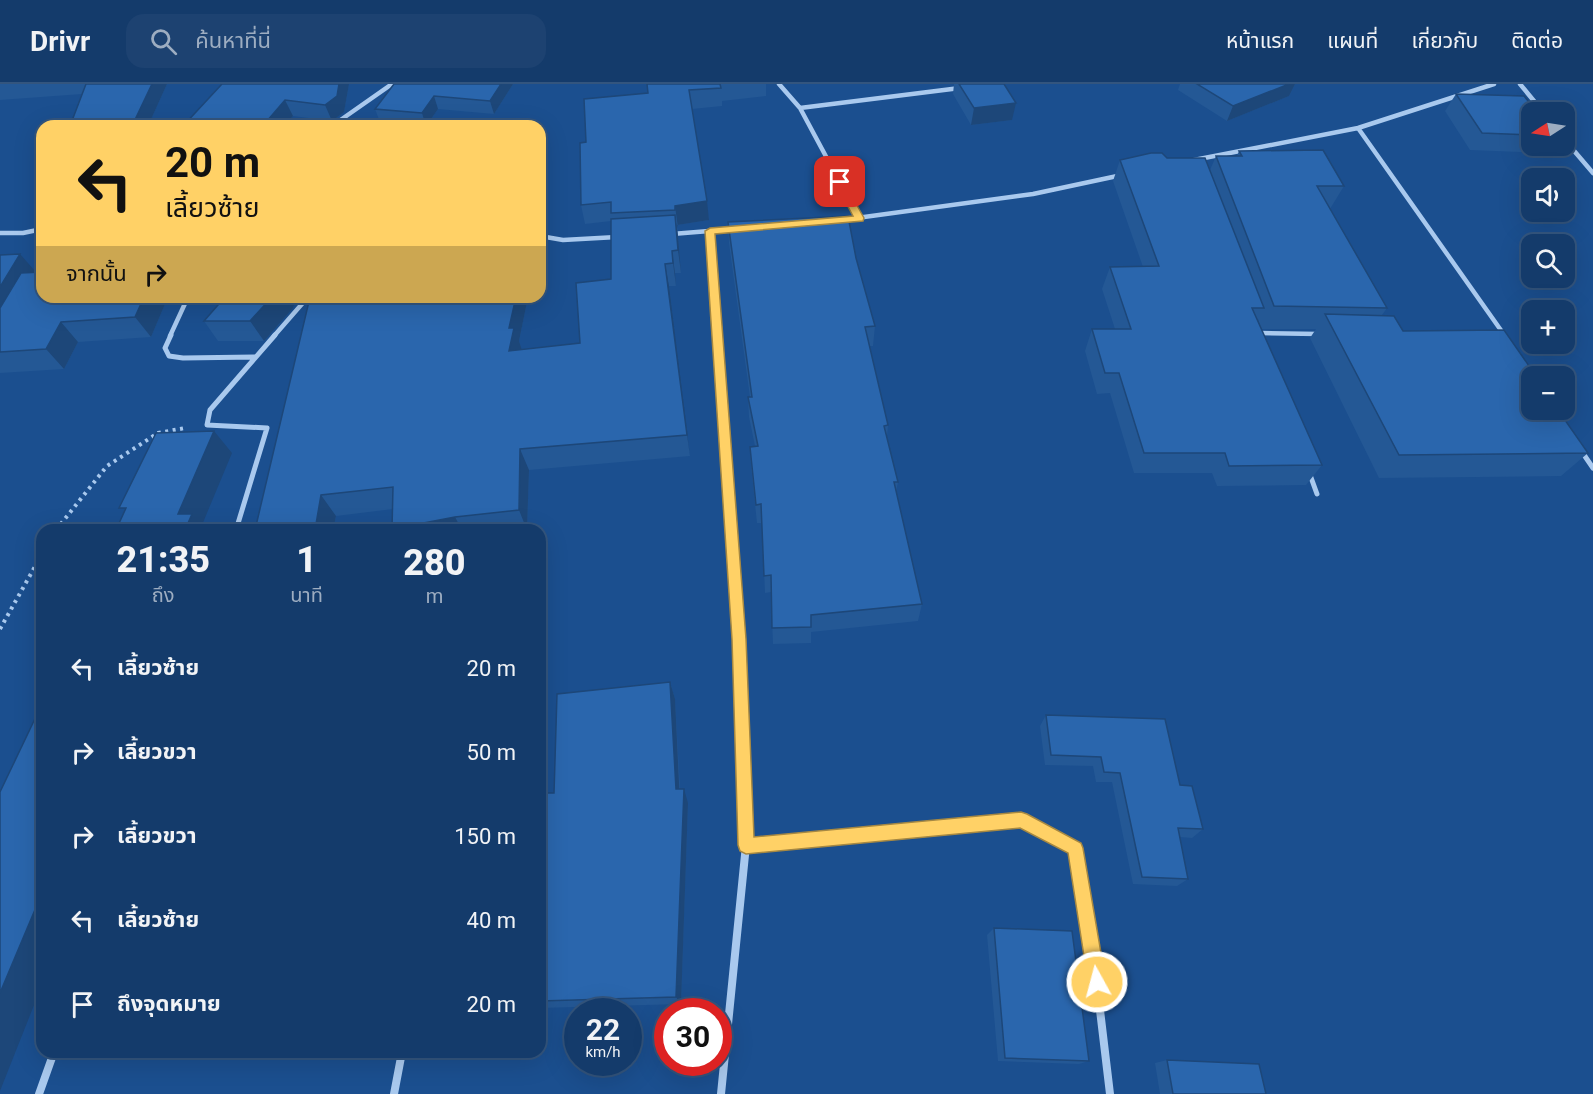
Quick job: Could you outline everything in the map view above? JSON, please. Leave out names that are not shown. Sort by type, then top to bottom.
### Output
[{"type":"street","points":[[341,120],[392,84]]},
{"type":"street","points":[[779,84],[800,108],[860,218]]},
{"type":"street","points":[[1182,162],[1358,128],[1494,84]]},
{"type":"street","points":[[1520,84],[1535,102]]},
{"type":"street","points":[[800,108],[962,88]]},
{"type":"street","points":[[1358,128],[1507,338],[1495,338]]},
{"type":"street","points":[[1575,152],[1593,173]]},
{"type":"street","points":[[1194,160],[1198,171]]},
{"type":"street","points":[[836,220],[1034,194],[1125,174]]},
{"type":"street","points":[[665,234],[744,228]]},
{"type":"street","points":[[0,233],[36,230]]},
{"type":"street","points":[[710,231],[739,639],[746,845],[721,1094]]},
{"type":"street","points":[[546,237],[563,240],[620,237]]},
{"type":"street","points":[[186,303],[165,348],[169,356],[183,358],[254,357]]},
{"type":"street","points":[[238,524],[267,428],[207,425],[210,410],[303,303]]},
{"type":"street","points":[[1256,323],[1263,344]]},
{"type":"street","points":[[1260,333],[1330,335]]},
{"type":"street","points":[[1574,439],[1593,468]]},
{"type":"street","points":[[1305,462],[1317,495]]},
{"type":"street","points":[[746,845],[1021,820],[1075,848],[1094,960],[1110,1094]]},
{"type":"street","points":[[39,1094],[52,1058]]},
{"type":"street","points":[[394,1094],[401,1058]]},
{"type":"path","points":[[59,524],[106,466],[158,433],[207,425]]},
{"type":"path","points":[[0,629],[36,565]]},
{"type":"building","points":[[86,84],[152,84],[135,120],[72,120]]},
{"type":"building","points":[[222,84],[339,84],[337,96],[325,105],[285,100],[268,120],[189,120]]},
{"type":"building","points":[[394,84],[501,84],[490,101],[434,96],[422,113],[375,109]]},
{"type":"building","points":[[647,84],[720,84],[721,88],[689,90],[707,201],[675,206],[675,210],[611,213],[611,202],[581,205],[580,143],[586,142],[584,99],[648,93]]},
{"type":"building","points":[[959,84],[1004,84],[1016,103],[974,108]]},
{"type":"building","points":[[1197,84],[1289,84],[1233,106]]},
{"type":"building","points":[[1456,94],[1524,96],[1529,102],[1521,102],[1521,135],[1482,133]]},
{"type":"building","points":[[1323,150],[1344,186],[1317,186],[1387,308],[1274,306],[1216,156],[1242,156],[1239,151]]},
{"type":"building","points":[[1151,153],[1162,153],[1167,158],[1205,158],[1264,308],[1252,308],[1322,465],[1229,466],[1225,453],[1144,453],[1119,373],[1105,373],[1092,329],[1131,329],[1110,267],[1159,266],[1120,160]]},
{"type":"building","points":[[675,215],[678,250],[672,251],[673,263],[665,264],[687,435],[520,449],[519,510],[455,517],[418,524],[392,524],[393,487],[321,495],[316,524],[256,524],[309,303],[515,303],[509,328],[514,328],[509,351],[580,343],[576,283],[611,279],[611,219]]},
{"type":"building","points":[[848,216],[856,258],[875,326],[865,327],[888,425],[884,426],[898,482],[894,482],[922,604],[811,615],[811,627],[772,628],[771,575],[764,576],[761,504],[756,505],[750,447],[758,446],[748,397],[752,397],[728,222]]},
{"type":"building","points":[[20,254],[0,287],[0,255]]},
{"type":"building","points":[[36,272],[36,303],[141,303],[135,317],[61,322],[46,349],[0,352],[0,308],[21,273]]},
{"type":"building","points":[[220,303],[266,303],[250,321],[204,321]]},
{"type":"building","points":[[1325,314],[1394,316],[1403,331],[1504,330],[1529,366],[1521,366],[1521,420],[1565,420],[1588,453],[1399,455]]},
{"type":"building","points":[[214,431],[178,514],[192,514],[188,524],[119,524],[126,508],[119,508],[156,433]]},
{"type":"building","points":[[670,682],[676,789],[684,789],[676,997],[564,998],[564,1000],[546,1001],[546,793],[554,793],[557,694]]},
{"type":"building","points":[[1046,715],[1165,719],[1180,785],[1192,786],[1203,829],[1178,828],[1188,879],[1142,877],[1120,773],[1104,772],[1101,757],[1051,755]]},
{"type":"building","points":[[36,717],[36,907],[0,993],[0,792]]},
{"type":"building","points":[[994,928],[1072,931],[1089,1061],[1005,1058]]},
{"type":"building","points":[[1167,1060],[1259,1064],[1266,1094],[1173,1094]]},
{"type":"route","points":[[840,182],[860,218],[710,231],[739,639],[746,845],[1021,820],[1075,848],[1097,982]]}]
